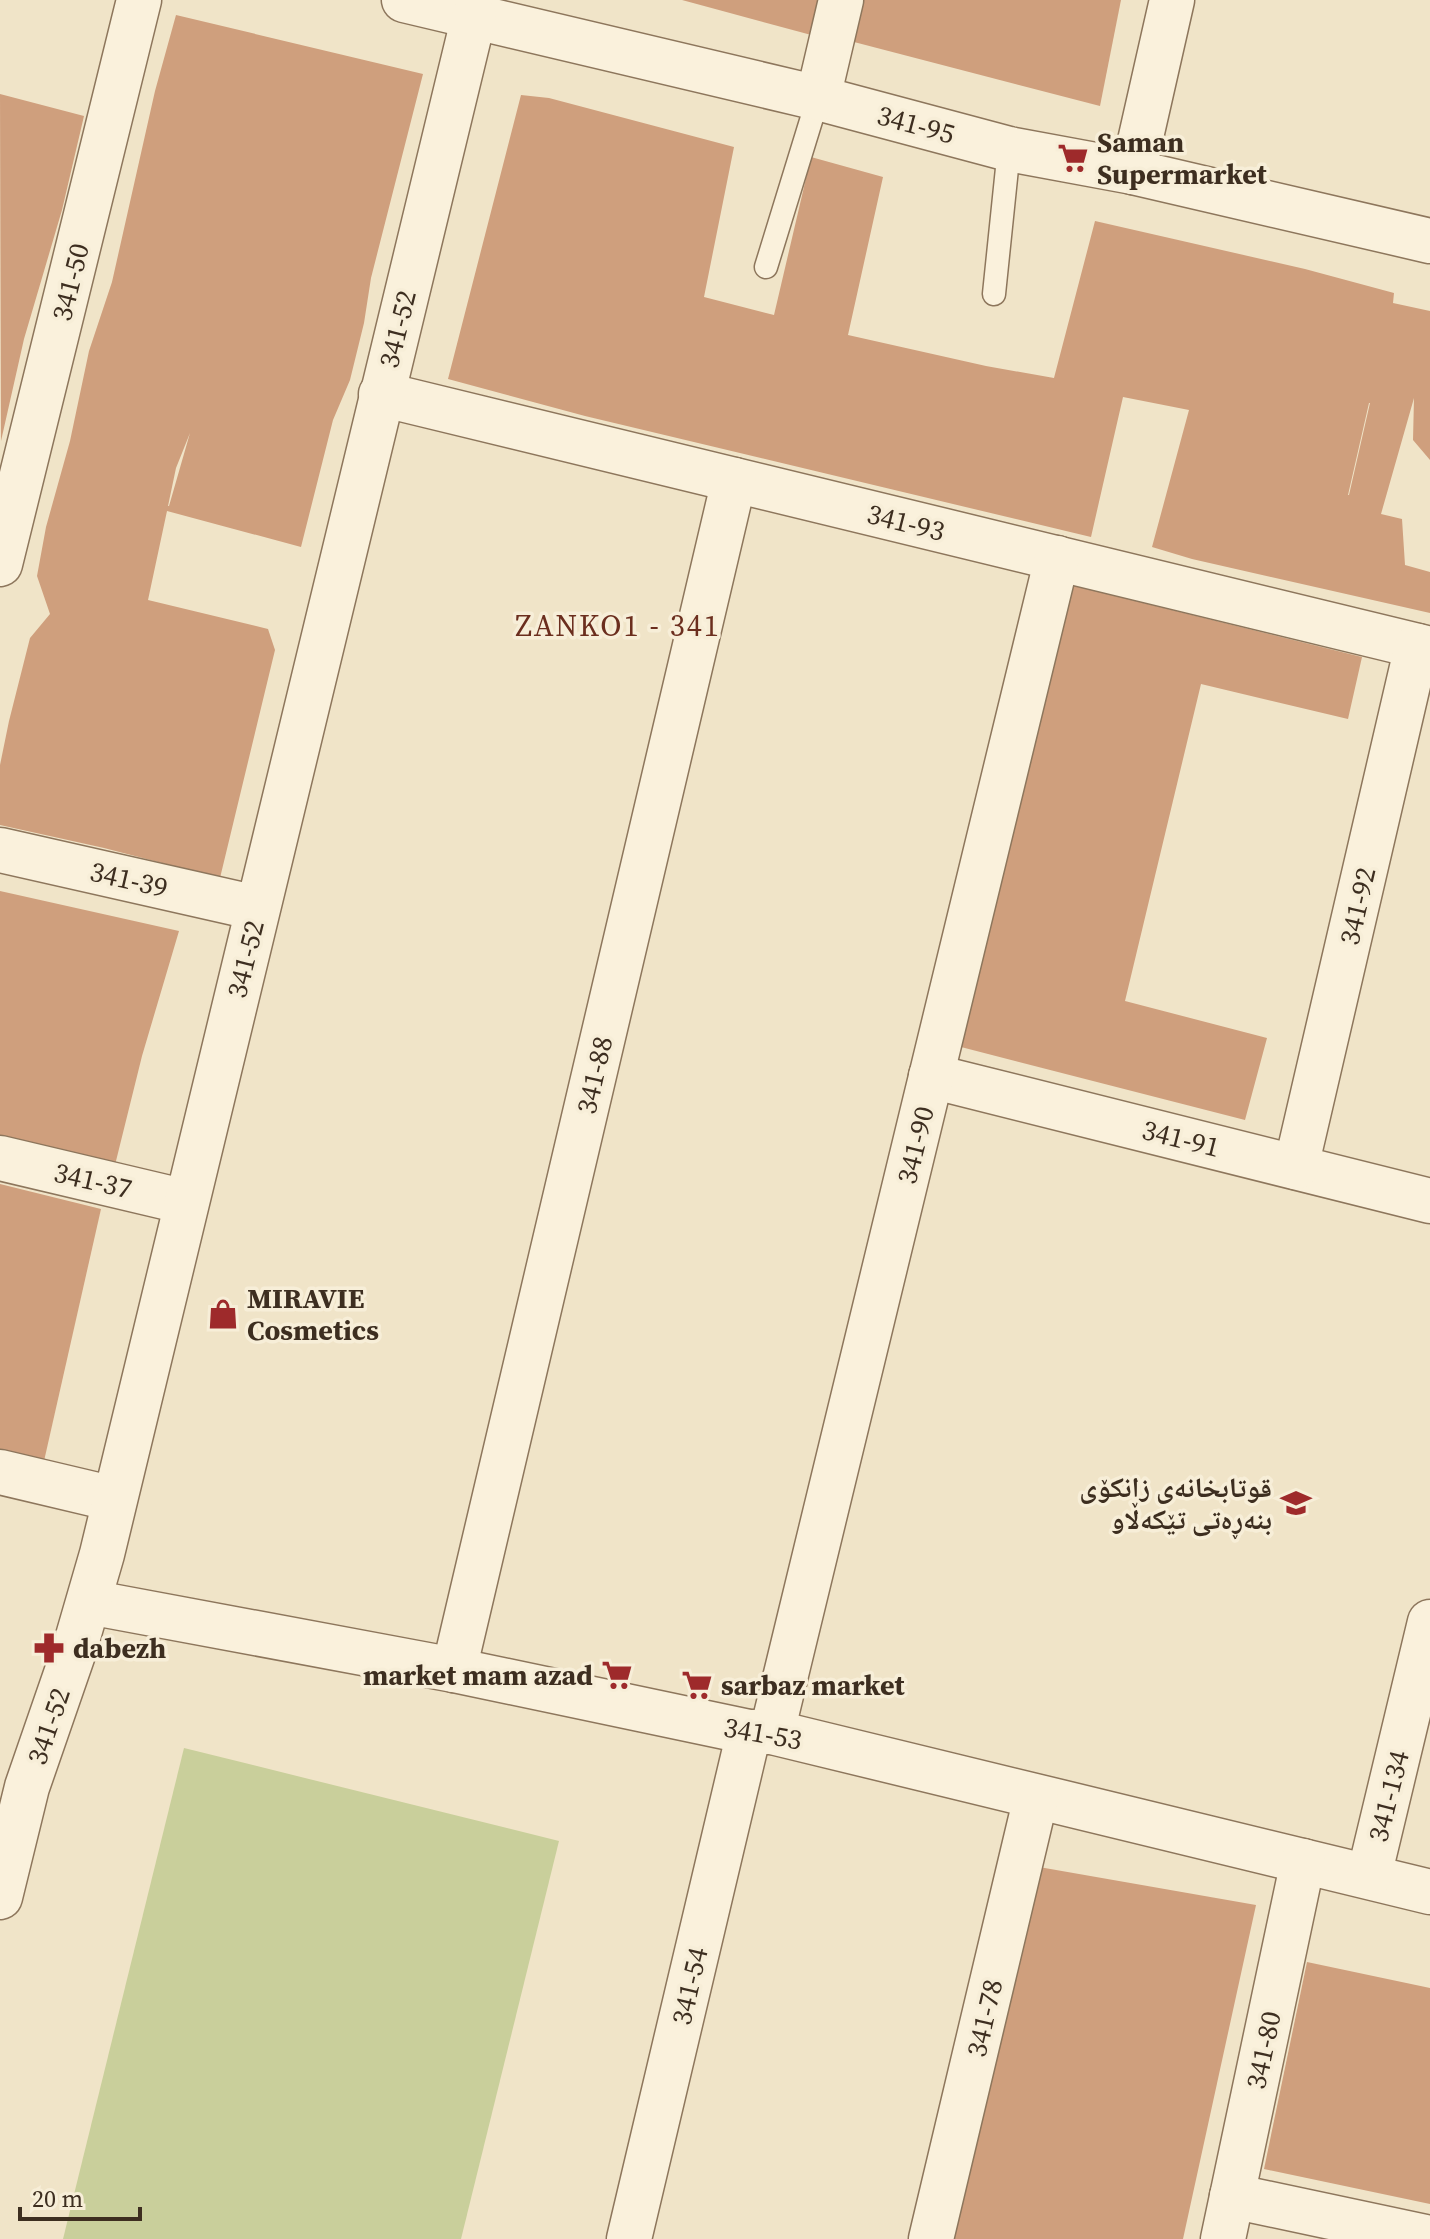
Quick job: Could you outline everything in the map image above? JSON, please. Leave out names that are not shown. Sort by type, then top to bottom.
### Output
[{"type":"street","name":"341-50","points":[[0,564],[139,0]]},
{"type":"street","name":"341-95","points":[[404,0],[474,16],[528,15],[1009,149],[1133,172],[1430,241]]},
{"type":"street","points":[[818,98],[841,0]]},
{"type":"street","points":[[1133,172],[1172,0]]},
{"type":"street","name":"341-52","points":[[0,1897],[14,1783],[89,1602],[474,16]]},
{"type":"street","name":"341-93","points":[[381,394],[1424,647]]},
{"type":"street","name":"341-88","points":[[454,1670],[734,480]]},
{"type":"street","name":"341-90","points":[[761,1732],[931,1076],[1057,558]]},
{"type":"street","name":"341-92","points":[[1296,1167],[1424,647]]},
{"type":"street","name":"341-39","points":[[0,850],[257,908]]},
{"type":"street","name":"341-91","points":[[931,1076],[1430,1201]]},
{"type":"street","name":"341-37","points":[[0,1158],[186,1202]]},
{"type":"street","points":[[0,1472],[114,1499]]},
{"type":"street","name":"341-53","points":[[89,1602],[454,1670],[761,1732],[1430,1892]]},
{"type":"street","name":"341-134","points":[[1369,1876],[1430,1622]]},
{"type":"street","name":"341-54","points":[[629,2239],[761,1732]]},
{"type":"street","name":"341-78","points":[[931,2239],[1036,1797]]},
{"type":"street","name":"341-80","points":[[1223,2239],[1303,1861]]},
{"type":"street","points":[[1232,2196],[1430,2238]]},
{"type":"lane","points":[[766,267],[818,98]]},
{"type":"lane","points":[[994,294],[1009,149]]},
{"type":"green space","points":[[184,1748],[559,1841],[461,2239],[63,2239]]},
{"type":"building","points":[[682,0],[823,0],[815,36]]},
{"type":"building","points":[[864,0],[1121,0],[1100,106],[854,42]]},
{"type":"building","points":[[176,15],[423,74],[371,278],[350,380],[333,420],[301,547],[167,511],[148,600],[268,629],[275,650],[220,878],[0,825],[0,765],[9,721],[30,638],[50,614],[37,576],[46,527],[70,441],[89,351],[112,282],[155,91]],"holes":[[[190,433],[169,506],[176,468]]]},
{"type":"building","points":[[0,94],[84,116],[62,210],[24,339],[1,441]]},
{"type":"building","points":[[521,95],[549,98],[734,147],[704,297],[774,315],[811,157],[883,177],[848,335],[986,366],[1054,378],[1095,221],[1305,269],[1394,293],[1393,303],[1430,311],[1430,460],[1413,440],[1414,398],[1381,514],[1402,519],[1405,565],[1430,572],[1430,613],[1192,559],[1152,547],[1189,410],[1123,397],[1091,537],[585,416],[448,379]],"holes":[[[1369,403],[1349,495],[1348,495]]]},
{"type":"building","points":[[1071,585],[1362,657],[1348,719],[1201,684],[1125,1001],[1267,1038],[1245,1120],[961,1047]]},
{"type":"building","points":[[0,891],[179,931],[142,1056],[115,1165],[0,1135]]},
{"type":"building","points":[[0,1184],[101,1209],[42,1470],[0,1459]]},
{"type":"building","points":[[1039,1867],[1256,1905],[1183,2239],[953,2239]]},
{"type":"building","points":[[1307,1962],[1430,1988],[1430,2204],[1264,2169]]},
{"type":"place","name":"Saman Supermarket","points":[[1073,158]]},
{"type":"place","name":"MIRAVIE Cosmetics","points":[[223,1314]]},
{"type":"place","name":"قوتابخانه‌ی زانکۆی بنەڕەتی تێکەڵاو","points":[[1296,1503]]},
{"type":"place","name":"dabezh","points":[[49,1648]]},
{"type":"place","name":"market mam azad","points":[[617,1675]]},
{"type":"place","name":"sarbaz market","points":[[697,1685]]},
{"type":"district","name":"ZANKO1 - 341","points":[[618,626]]}]
